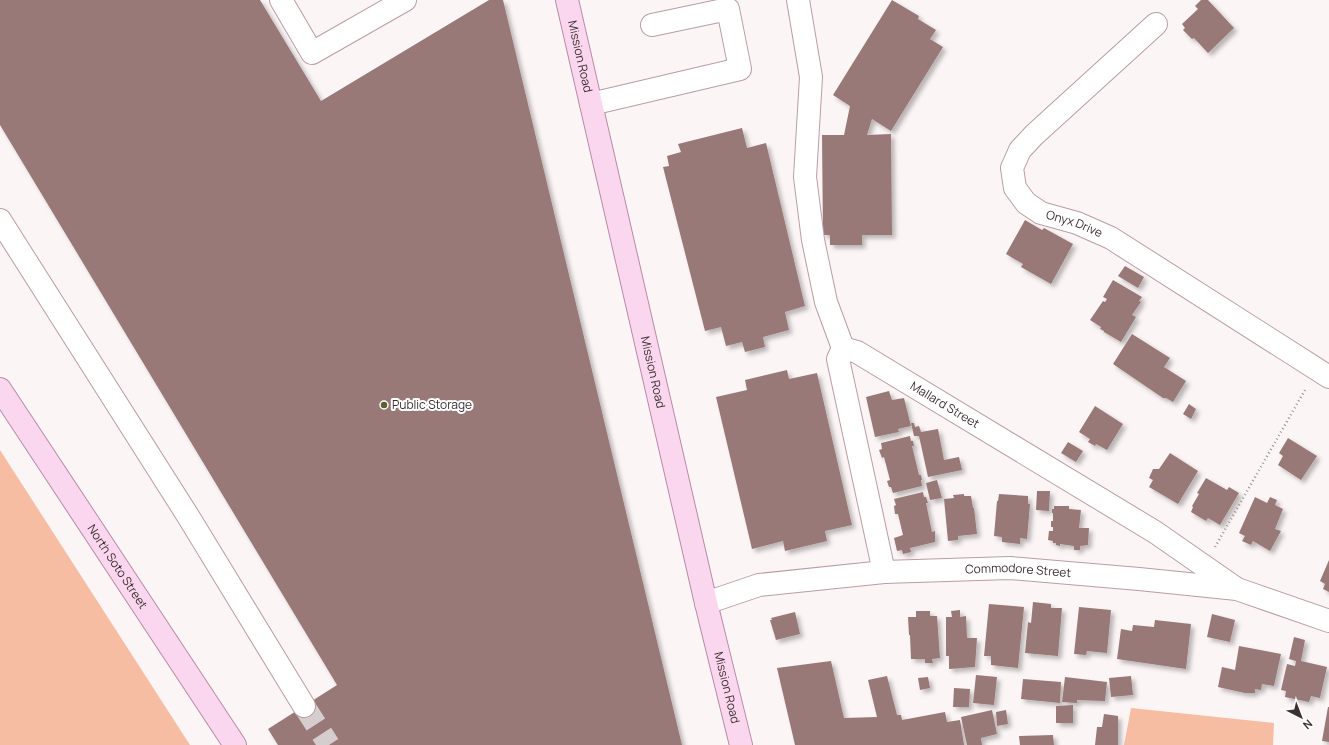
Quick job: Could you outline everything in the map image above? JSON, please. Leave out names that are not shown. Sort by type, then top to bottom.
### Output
[{"type":"main road","name":"Mission Road","points":[[567,0],[706,604],[741,745]]},
{"type":"main road","name":"North Soto Street","points":[[0,389],[235,745]]},
{"type":"street","points":[[282,0],[312,53],[405,0]]},
{"type":"street","points":[[798,0],[812,77],[805,177],[813,240],[826,302],[843,348],[838,359],[884,572]]},
{"type":"street","points":[[591,104],[740,69],[728,9],[652,26]]},
{"type":"street","name":"Onyx Drive","points":[[1156,24],[1034,135],[1020,150],[1012,168],[1015,188],[1026,202],[1041,212],[1077,223],[1111,238],[1323,373]]},
{"type":"street","points":[[0,220],[188,516],[304,706]]},
{"type":"street","name":"Mallard Street","points":[[843,348],[857,352],[1155,532],[1237,589]]},
{"type":"street","name":"Commodore Street","points":[[706,604],[760,585],[884,572],[1010,568],[1237,589],[1329,621]]},
{"type":"path","points":[[1204,566],[1323,373]]},
{"type":"shaded area","points":[[0,450],[190,745],[0,745]]},
{"type":"shaded area","points":[[1131,708],[1274,723],[1273,745],[1124,745]]},
{"type":"building","name":"Public Storage","points":[[0,0],[260,0],[321,101],[489,0],[503,0],[682,745],[278,745],[268,729],[337,685],[0,125]]},
{"type":"building","points":[[892,0],[919,16],[918,19],[936,30],[930,39],[943,47],[891,131],[872,119],[867,135],[891,134],[892,235],[862,235],[862,245],[830,245],[830,235],[823,235],[822,135],[844,135],[850,106],[833,95]]},
{"type":"building","points":[[1201,0],[1208,0],[1234,28],[1208,53],[1194,38],[1192,39],[1183,30],[1185,28],[1182,24],[1198,9],[1195,6]]},
{"type":"building","points":[[742,128],[747,148],[766,143],[805,306],[785,312],[789,330],[763,337],[765,347],[745,352],[742,342],[726,346],[721,327],[705,331],[663,167],[669,166],[667,156],[681,152],[678,144]]},
{"type":"building","points":[[1025,220],[1042,230],[1044,228],[1073,244],[1051,284],[1021,267],[1023,264],[1006,254]]},
{"type":"building","points":[[1125,266],[1144,277],[1138,288],[1118,276]]},
{"type":"building","points":[[1113,280],[1142,297],[1139,301],[1141,302],[1132,315],[1136,317],[1121,342],[1104,332],[1100,329],[1101,327],[1090,320],[1103,301],[1105,302],[1107,299],[1103,297]]},
{"type":"building","points":[[1132,334],[1170,358],[1164,367],[1186,381],[1173,402],[1163,398],[1113,364]]},
{"type":"building","points":[[787,370],[789,379],[817,373],[852,525],[825,531],[827,541],[785,551],[783,541],[752,549],[716,397],[747,390],[745,380]]},
{"type":"building","points":[[889,391],[892,400],[904,398],[911,426],[898,429],[899,432],[875,437],[866,397]]},
{"type":"building","points":[[1189,404],[1196,409],[1191,419],[1183,414]]},
{"type":"building","points":[[1095,406],[1123,424],[1107,450],[1096,444],[1095,446],[1088,442],[1090,439],[1079,432]]},
{"type":"building","points":[[911,423],[914,423],[915,427],[919,426],[921,432],[938,429],[944,460],[959,457],[962,470],[928,477],[919,436],[914,436]]},
{"type":"building","points":[[910,436],[911,441],[913,441],[914,446],[912,446],[919,475],[921,475],[922,486],[893,493],[887,481],[890,480],[884,457],[882,458],[879,450],[882,449],[881,443]]},
{"type":"building","points":[[1288,438],[1317,456],[1301,480],[1278,465],[1283,456],[1279,453]]},
{"type":"building","points":[[1068,442],[1083,451],[1076,462],[1061,453]]},
{"type":"building","points":[[1170,453],[1198,471],[1178,504],[1149,487],[1153,480],[1149,478],[1153,469],[1159,469]]},
{"type":"building","points":[[1206,478],[1227,490],[1229,487],[1239,493],[1220,525],[1208,518],[1206,521],[1191,512],[1192,506],[1199,494],[1197,493]]},
{"type":"building","points":[[937,480],[942,498],[930,500],[926,483]]},
{"type":"building","points":[[1037,491],[1050,491],[1049,511],[1036,510]]},
{"type":"building","points":[[923,492],[928,503],[926,503],[932,532],[935,531],[935,542],[910,548],[911,552],[903,554],[902,550],[897,551],[894,538],[903,535],[898,514],[895,514],[894,506],[896,505],[894,499]]},
{"type":"building","points":[[964,494],[964,496],[971,496],[977,534],[958,536],[958,540],[948,541],[944,499],[954,498],[953,495]]},
{"type":"building","points":[[999,494],[1028,496],[1028,504],[1030,504],[1027,539],[1020,538],[1020,544],[1002,542],[1002,537],[994,536]]},
{"type":"building","points":[[1255,497],[1267,503],[1270,497],[1277,500],[1275,505],[1283,509],[1275,529],[1281,531],[1270,551],[1253,541],[1251,545],[1242,541],[1245,536],[1239,533]]},
{"type":"building","points":[[1054,506],[1069,506],[1069,509],[1081,510],[1079,528],[1089,528],[1088,545],[1080,546],[1080,550],[1074,550],[1074,546],[1060,544],[1060,546],[1053,543],[1053,541],[1048,540],[1049,531],[1053,531],[1051,521],[1053,521],[1052,509],[1054,509]]},
{"type":"building","points":[[1329,560],[1329,592],[1323,589],[1325,584],[1320,581]]},
{"type":"building","points":[[1033,602],[1051,604],[1051,608],[1062,608],[1058,656],[1025,653],[1028,622],[1031,623]]},
{"type":"building","points":[[989,604],[1024,607],[1018,668],[991,665],[991,656],[984,656]]},
{"type":"building","points":[[1079,607],[1111,610],[1107,653],[1087,651],[1086,655],[1074,654]]},
{"type":"building","points":[[960,610],[960,617],[966,616],[967,638],[977,638],[975,667],[949,669],[949,656],[946,656],[946,617],[952,617],[951,611]]},
{"type":"building","points":[[916,611],[930,611],[930,616],[937,616],[940,658],[932,659],[933,663],[925,663],[925,659],[911,659],[908,617],[916,617]]},
{"type":"building","points":[[795,612],[800,634],[776,640],[770,620],[772,620],[771,618]]},
{"type":"building","points":[[1212,614],[1235,620],[1230,642],[1207,637]]},
{"type":"building","points":[[1155,620],[1191,624],[1186,669],[1117,659],[1121,629],[1132,631],[1133,625],[1154,627]]},
{"type":"building","points":[[1294,637],[1305,640],[1301,661],[1327,667],[1320,698],[1311,696],[1309,702],[1285,697],[1286,691],[1281,690],[1287,664],[1295,666],[1296,661],[1289,659]]},
{"type":"building","points":[[1239,646],[1281,654],[1274,686],[1262,684],[1261,690],[1255,689],[1255,693],[1245,693],[1218,687],[1222,667],[1235,670]]},
{"type":"building","points":[[831,661],[844,718],[877,717],[868,680],[887,676],[897,715],[901,715],[902,720],[945,712],[947,722],[960,720],[964,745],[795,745],[777,668]]},
{"type":"building","points":[[976,675],[997,677],[994,705],[973,703]]},
{"type":"building","points":[[1131,676],[1133,695],[1111,697],[1109,678]]},
{"type":"building","points":[[928,677],[930,688],[920,690],[918,678]]},
{"type":"building","points":[[1065,677],[1107,682],[1105,701],[1077,700],[1077,703],[1062,702]]},
{"type":"building","points":[[1023,679],[1061,682],[1060,703],[1021,699]]},
{"type":"building","points":[[954,688],[970,689],[969,707],[953,707]]},
{"type":"building","points":[[1073,705],[1073,723],[1056,723],[1056,706]]},
{"type":"building","points":[[1329,707],[1329,742],[1322,741]]},
{"type":"building","points":[[992,710],[997,734],[981,738],[982,745],[967,745],[961,717]]},
{"type":"building","points":[[1006,710],[1008,724],[997,726],[996,712]]},
{"type":"building","points":[[1104,714],[1118,716],[1118,745],[1095,745],[1097,727],[1102,727]]},
{"type":"building","points":[[1053,735],[1054,745],[1020,745],[1019,736]]},
{"type":"tunnel","points":[[304,706],[329,745]]},
{"type":"place","name":"Public Storage","points":[[384,405]]}]
